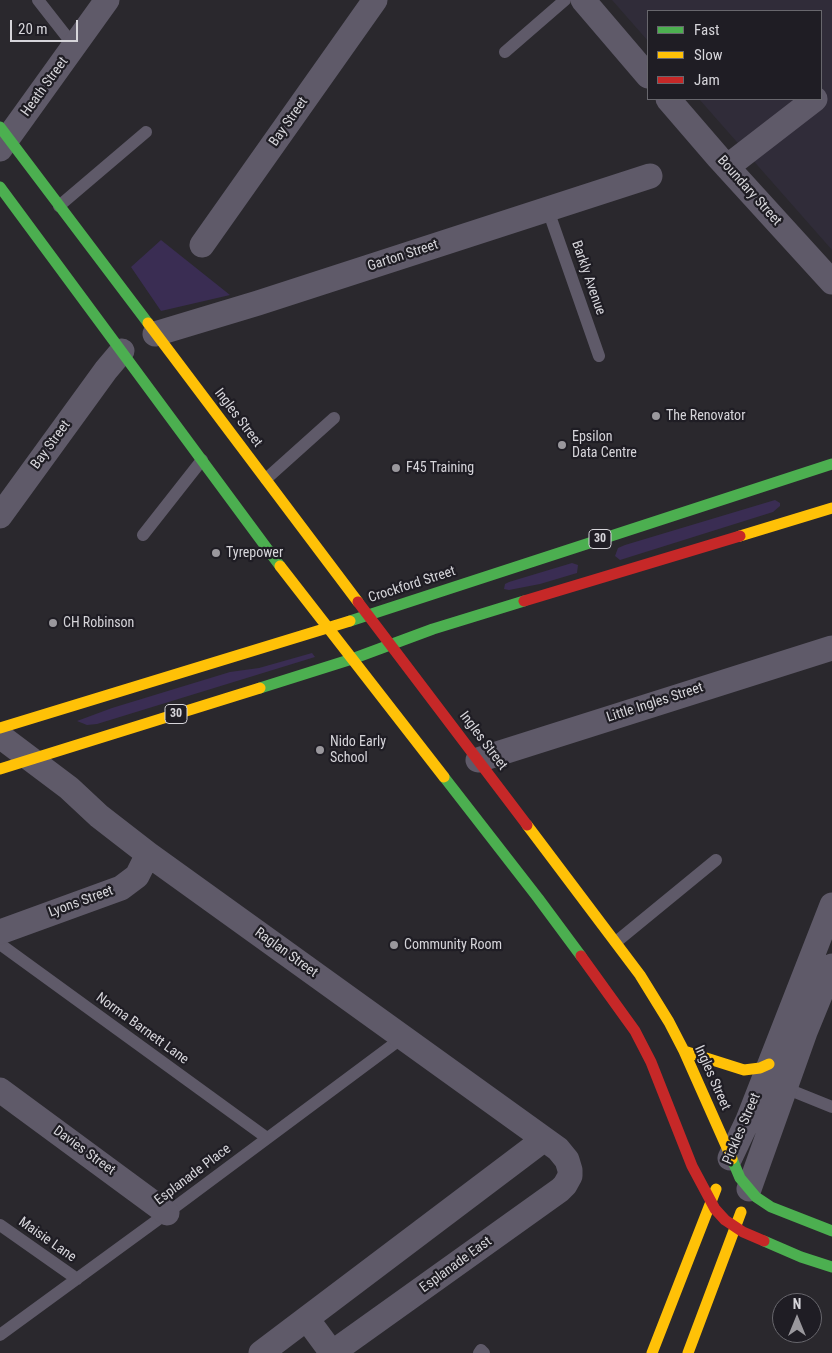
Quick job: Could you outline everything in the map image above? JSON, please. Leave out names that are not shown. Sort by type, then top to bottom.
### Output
[{"type":"street","name":"Heath Street","points":[[3,138],[107,0]]},
{"type":"street","name":"Bay Street","points":[[202,244],[375,0]]},
{"type":"street","points":[[583,0],[647,75]]},
{"type":"street","name":"Boundary Street","points":[[669,100],[832,282]]},
{"type":"street","points":[[727,167],[814,100]]},
{"type":"street","name":"Ingles Street","points":[[3,138],[59,206],[151,336],[266,480],[392,644],[478,760],[562,879],[616,942],[656,999],[684,1051],[726,1167],[740,1178],[756,1197],[771,1207],[811,1224],[832,1230]]},
{"type":"street","name":"Garton Street","points":[[151,336],[650,176]]},
{"type":"street","points":[[0,187],[126,349],[202,460],[327,628],[542,895],[642,1044],[651,1062],[692,1166],[719,1214],[735,1227],[770,1245],[832,1267]]},
{"type":"street","name":"Bay Street","points":[[0,516],[106,370],[126,349]]},
{"type":"street","name":"Crockford Street","points":[[0,728],[591,547],[794,482],[832,464]]},
{"type":"street","name":"30","points":[[0,769],[352,659],[599,575],[804,513],[832,508]]},
{"type":"street","name":"Little Ingles Street","points":[[478,760],[832,648]]},
{"type":"street","name":"Raglan Street","points":[[0,736],[69,788],[100,816],[148,854],[563,1155],[567,1160],[570,1170]]},
{"type":"street","name":"Lyons Street","points":[[0,932],[121,888],[137,876],[148,854]]},
{"type":"street","name":"Pickles Street","points":[[652,1353],[710,1201],[748,1120],[832,905]]},
{"type":"street","name":"Pickles Street","points":[[688,1353],[784,1088],[832,966]]},
{"type":"street","points":[[684,1051],[744,1070],[760,1068],[769,1064]]},
{"type":"street","name":"Davies Street","points":[[0,1090],[167,1213]]},
{"type":"street","points":[[261,1353],[543,1140]]},
{"type":"street","name":"Esplanade East","points":[[307,1319],[332,1353],[560,1190],[568,1180],[570,1170]]},
{"type":"lane","points":[[38,0],[74,46]]},
{"type":"lane","points":[[505,52],[565,0]]},
{"type":"lane","points":[[59,206],[146,132]]},
{"type":"lane","name":"Barkly Avenue","points":[[548,210],[599,356]]},
{"type":"lane","points":[[266,480],[334,418]]},
{"type":"lane","points":[[144,534],[202,460]]},
{"type":"lane","points":[[616,942],[716,860]]},
{"type":"lane","name":"Norma Barnett Lane","points":[[0,944],[267,1138]]},
{"type":"lane","name":"Esplanade Place","points":[[0,1334],[167,1213],[402,1038]]},
{"type":"lane","points":[[784,1088],[832,1107]]},
{"type":"lane","name":"Maisie Lane","points":[[0,1225],[77,1279]]},
{"type":"lane","points":[[479,1353],[481,1350],[484,1353]]},
{"type":"shaded area","points":[[612,0],[832,0],[832,250],[700,100],[822,100],[822,10],[647,10],[647,40]]},
{"type":"shaded area","points":[[161,240],[230,295],[161,311],[131,267]]},
{"type":"shaded area","points":[[775,500],[780,503],[780,506],[773,512],[620,560],[615,556],[618,548],[625,545]]},
{"type":"shaded area","points":[[572,563],[578,565],[577,573],[540,584],[509,590],[504,589],[505,584],[509,582]]},
{"type":"shaded area","points":[[312,653],[315,657],[97,724],[87,725],[77,721],[112,708],[230,672],[259,668]]},
{"type":"traffic: fast","points":[[0,127],[148,323]]},
{"type":"traffic: fast","points":[[0,187],[280,566]]},
{"type":"traffic: fast","points":[[350,621],[832,464]]},
{"type":"traffic: fast","points":[[260,688],[352,659],[433,629],[524,601]]},
{"type":"traffic: fast","points":[[444,777],[581,956]]},
{"type":"traffic: fast","points":[[732,1159],[740,1178],[756,1197],[771,1207],[832,1231]]},
{"type":"traffic: fast","points":[[764,1241],[801,1257],[832,1267]]},
{"type":"traffic: slow","points":[[148,323],[358,602]]},
{"type":"traffic: slow","points":[[740,536],[832,508]]},
{"type":"traffic: slow","points":[[280,566],[444,777]]},
{"type":"traffic: slow","points":[[0,728],[350,621]]},
{"type":"traffic: slow","points":[[0,769],[260,688]]},
{"type":"traffic: slow","points":[[527,825],[640,975],[669,1022],[684,1051],[732,1159]]},
{"type":"traffic: slow","points":[[684,1051],[744,1070],[760,1068],[769,1064]]},
{"type":"traffic: slow","points":[[652,1353],[716,1189]]},
{"type":"traffic: slow","points":[[688,1353],[741,1212]]},
{"type":"traffic: jam","points":[[524,601],[740,536]]},
{"type":"traffic: jam","points":[[358,602],[527,825]]},
{"type":"traffic: jam","points":[[581,956],[635,1031],[651,1062],[692,1166],[715,1209],[725,1220],[743,1232],[764,1241]]},
{"type":"place","name":"The Renovator","points":[[656,416]]},
{"type":"place","name":"Epsilon Data Centre","points":[[562,445]]},
{"type":"place","name":"F45 Training","points":[[396,468]]},
{"type":"place","name":"Tyrepower","points":[[216,553]]},
{"type":"place","name":"CH Robinson","points":[[53,623]]},
{"type":"place","name":"Nido Early School","points":[[320,750]]},
{"type":"place","name":"Community Room","points":[[394,945]]}]
